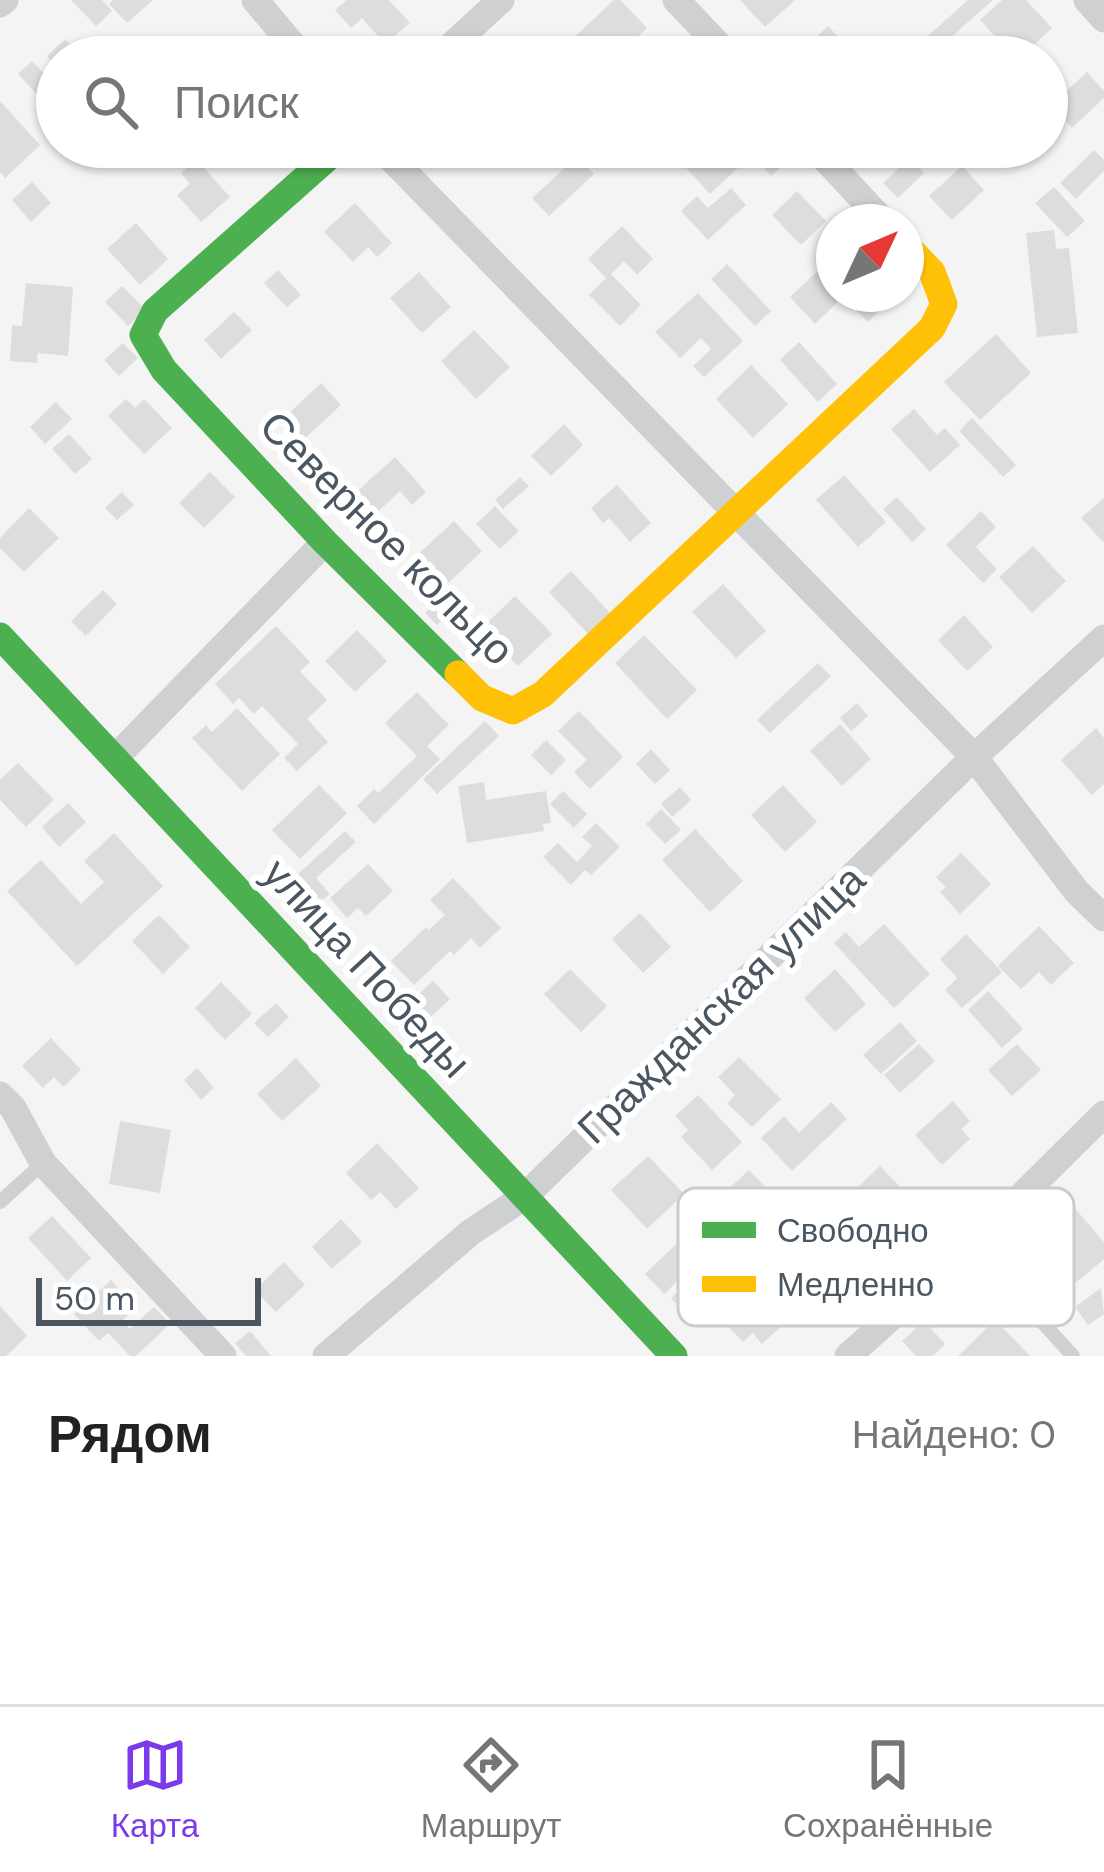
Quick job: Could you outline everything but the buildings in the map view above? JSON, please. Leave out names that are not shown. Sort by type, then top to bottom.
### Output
[{"type":"street","points":[[255,0],[285,36]]},
{"type":"street","points":[[462,36],[501,0]]},
{"type":"street","points":[[676,0],[710,36]]},
{"type":"street","points":[[1087,0],[1104,19]]},
{"type":"street","name":"Северное кольцо","points":[[316,168],[155,311],[143,335],[164,370],[325,542],[482,698],[512,711],[543,694],[932,328],[944,304],[924,264]]},
{"type":"street","points":[[401,168],[974,757],[1077,892],[1104,918]]},
{"type":"street","points":[[834,168],[867,204]]},
{"type":"street","points":[[115,758],[325,542]]},
{"type":"street","name":"улица Победы","points":[[0,636],[674,1356]]},
{"type":"street","name":"Гражданская улица","points":[[326,1356],[471,1232],[524,1197],[974,757],[1104,638]]},
{"type":"street","points":[[0,1095],[13,1108],[43,1163],[223,1356]]},
{"type":"street","points":[[1030,1188],[1104,1114]]},
{"type":"street","points":[[848,1356],[882,1326]]},
{"type":"lane","points":[[0,1202],[43,1163]]},
{"type":"lane","points":[[1045,1326],[1073,1356]]},
{"type":"traffic: fast","points":[[316,168],[155,311],[143,335],[164,370],[325,542],[458,674]]},
{"type":"traffic: fast","points":[[0,636],[674,1356]]},
{"type":"traffic: slow","points":[[458,674],[482,698],[513,711],[543,694],[932,328],[944,304],[924,264]]}]
